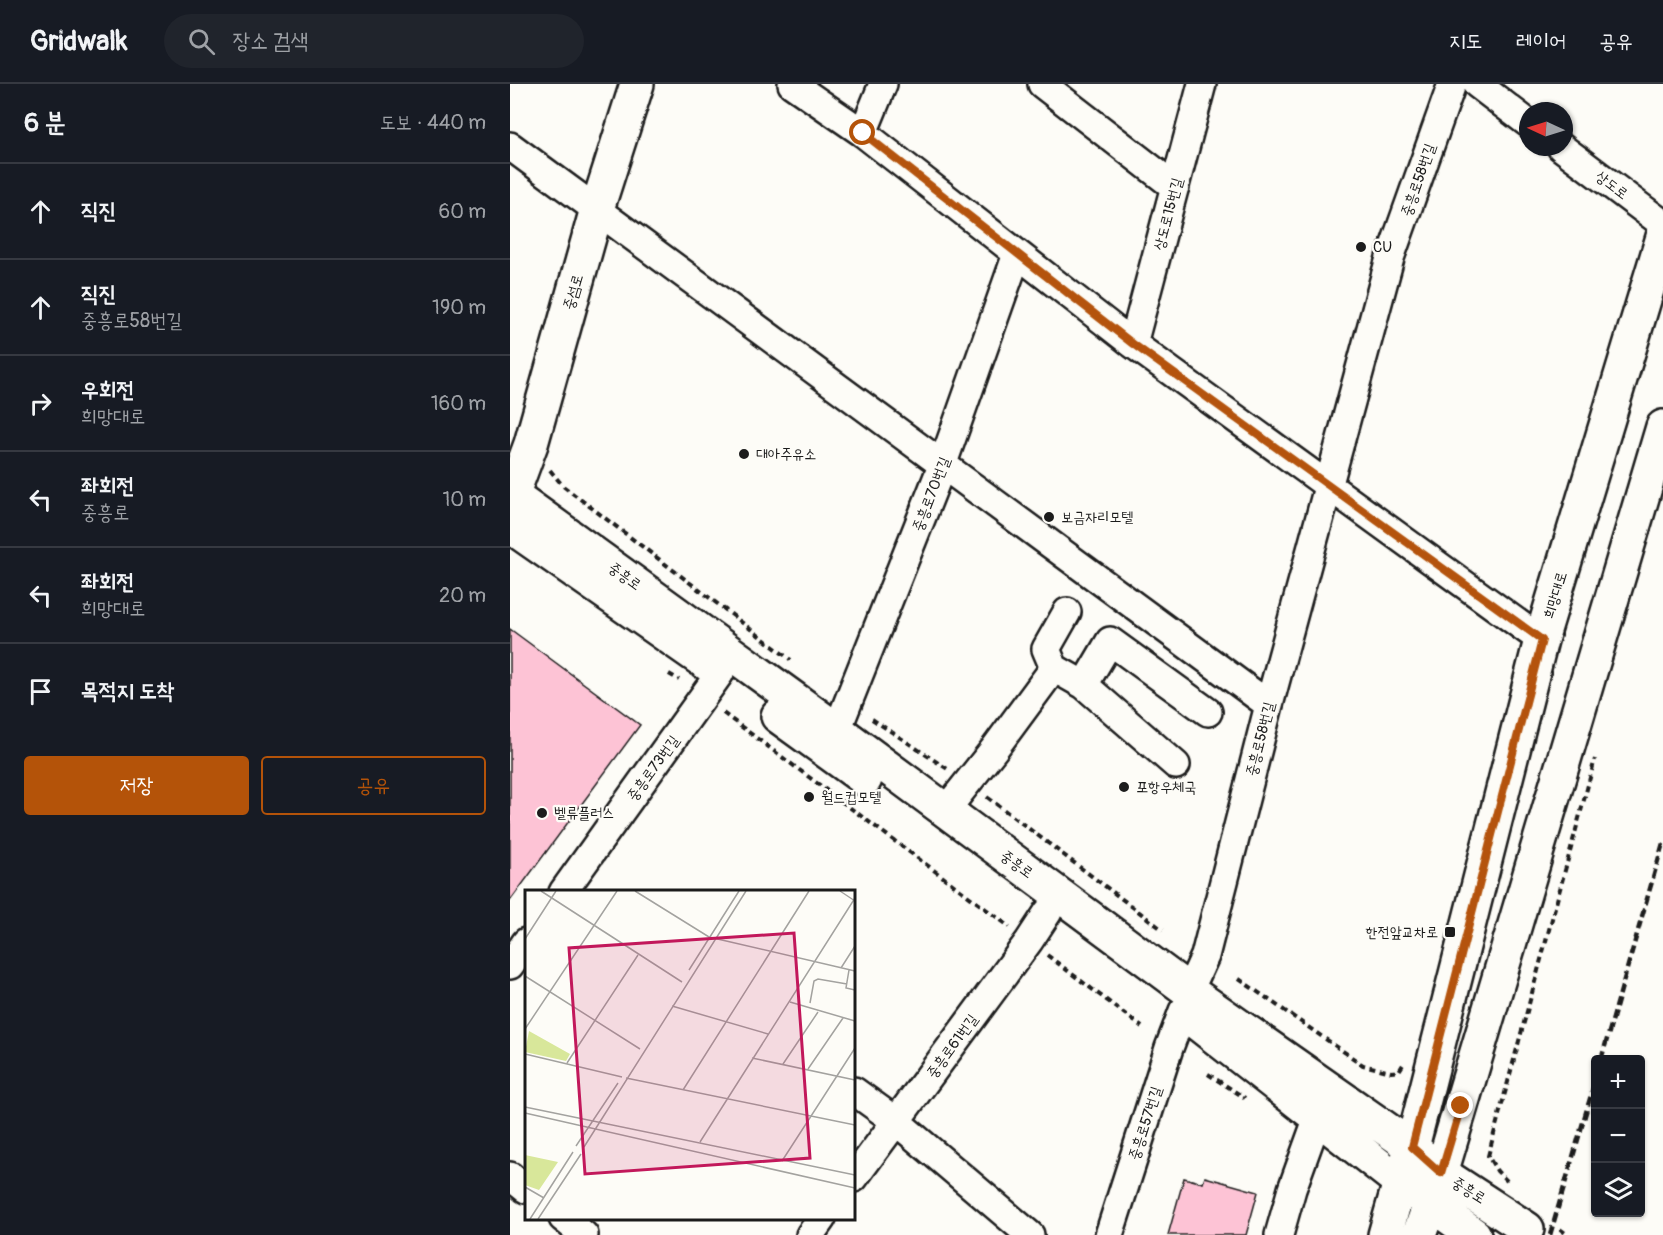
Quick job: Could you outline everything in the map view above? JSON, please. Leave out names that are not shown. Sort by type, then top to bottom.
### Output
[{"type":"main road","name":"중섬로","points":[[511,504],[531,444],[597,209],[637,84]]},
{"type":"main road","name":"희망대로","points":[[1385,1235],[1412,1147],[1542,640],[1663,237]]},
{"type":"main road","points":[[1419,1235],[1441,1173],[1663,427]]},
{"type":"main road","name":"중흥로","points":[[511,504],[720,673],[1048,912],[1412,1147],[1441,1173],[1527,1229]]},
{"type":"main road","name":"중흥로","points":[[511,504],[837,730],[945,811],[1186,1001],[1318,1117],[1400,1182],[1474,1235]]},
{"type":"street","points":[[792,84],[863,133],[1133,344],[1542,640]]},
{"type":"street","points":[[863,133],[882,84]]},
{"type":"street","points":[[1042,84],[1175,187]]},
{"type":"street","name":"상도로15번길","points":[[1133,344],[1202,84]]},
{"type":"street","name":"중흥로58번길","points":[[1186,1001],[1205,956],[1269,705],[1390,258],[1452,84]]},
{"type":"street","points":[[1477,84],[1519,116]]},
{"type":"street","points":[[510,146],[1269,705]]},
{"type":"street","name":"상도로","points":[[1573,156],[1663,224]]},
{"type":"street","name":"중흥로70번길","points":[[837,730],[942,466],[1017,254]]},
{"type":"street","points":[[1067,612],[1046,649],[1054,668],[1084,685],[1176,765]]},
{"type":"street","points":[[1084,685],[1110,641],[1208,712]]},
{"type":"street","points":[[945,811],[1054,668]]},
{"type":"street","name":"중흥로73번길","points":[[566,890],[720,673]]},
{"type":"street","name":"중흥로61번길","points":[[855,1177],[1048,912]]},
{"type":"street","points":[[510,964],[525,943]]},
{"type":"street","name":"중흥로57번길","points":[[1109,1235],[1186,1001]]},
{"type":"street","points":[[855,1092],[897,1122],[1030,1235]]},
{"type":"street","points":[[1279,1235],[1292,1189],[1318,1117]]},
{"type":"street","points":[[510,1176],[525,1188]]},
{"type":"street","points":[[565,1220],[584,1235]]},
{"type":"street","points":[[810,1235],[821,1220]]},
{"type":"path","points":[[723,713],[1142,1027]]},
{"type":"path","points":[[1513,1187],[1497,1171],[1488,1156],[1597,751]]},
{"type":"path","points":[[1239,979],[1363,1065]]},
{"type":"path","points":[[1560,1229],[1568,1235]]},
{"type":"building","name":"벨류플러스","points":[[510,629],[640,725],[510,901]]},
{"type":"building","points":[[1205,1177],[1258,1192],[1246,1235],[1168,1235],[1184,1178],[1203,1183]]},
{"type":"railway","points":[[1602,1055],[1663,843]]},
{"type":"railway","points":[[1550,1235],[1591,1095]]},
{"type":"place","name":"CU","points":[[1361,247]]},
{"type":"place","name":"대아주유소","points":[[744,454]]},
{"type":"place","name":"보금자리모텔","points":[[1049,517]]},
{"type":"place","name":"포항우체국","points":[[1124,787]]},
{"type":"place","name":"월드컵모텔","points":[[809,797]]},
{"type":"place","name":"벨류플러스","points":[[542,813]]},
{"type":"place","name":"한전앞교차로","points":[[1450,932]]},
{"type":"route","points":[[863,133],[1133,344],[1542,640],[1412,1147],[1441,1173],[1461,1106]]}]
